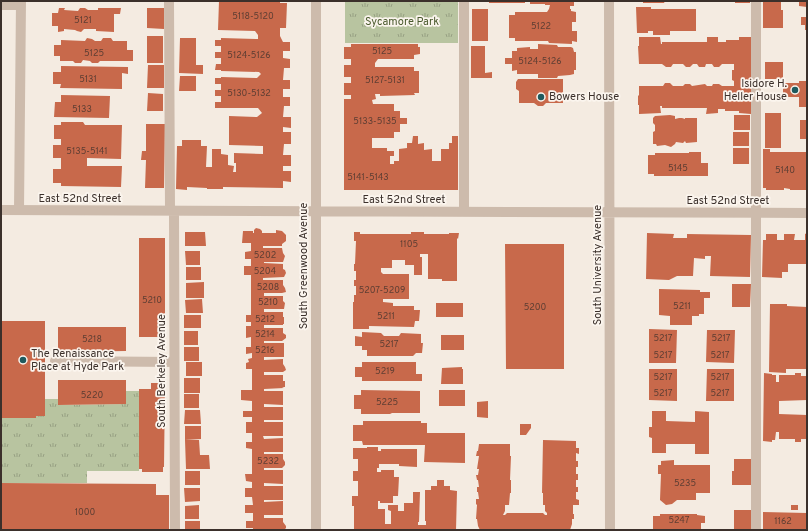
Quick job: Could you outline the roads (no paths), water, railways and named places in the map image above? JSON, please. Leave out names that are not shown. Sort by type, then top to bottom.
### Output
[{"type":"street","name":"South Berkeley Avenue","points":[[169,1],[175,530]]},
{"type":"street","name":"South Greenwood Avenue","points":[[316,1],[316,530]]},
{"type":"street","points":[[464,1],[464,212]]},
{"type":"street","name":"South University Avenue","points":[[609,1],[610,530]]},
{"type":"street","points":[[756,1],[756,530]]},
{"type":"street","points":[[1,5],[21,3],[20,210]]},
{"type":"street","name":"East 52nd Street","points":[[1,210],[807,213]]},
{"type":"street","points":[[55,361],[174,362]]},
{"type":"place","name":"Isidore H. Heller House","points":[[795,90]]},
{"type":"place","name":"Bowers House","points":[[541,97]]},
{"type":"place","name":"The Renaissance Place at Hyde Park","points":[[23,360]]},
{"type":"park label","name":"Sycamore Park","points":[[402,22]]}]
